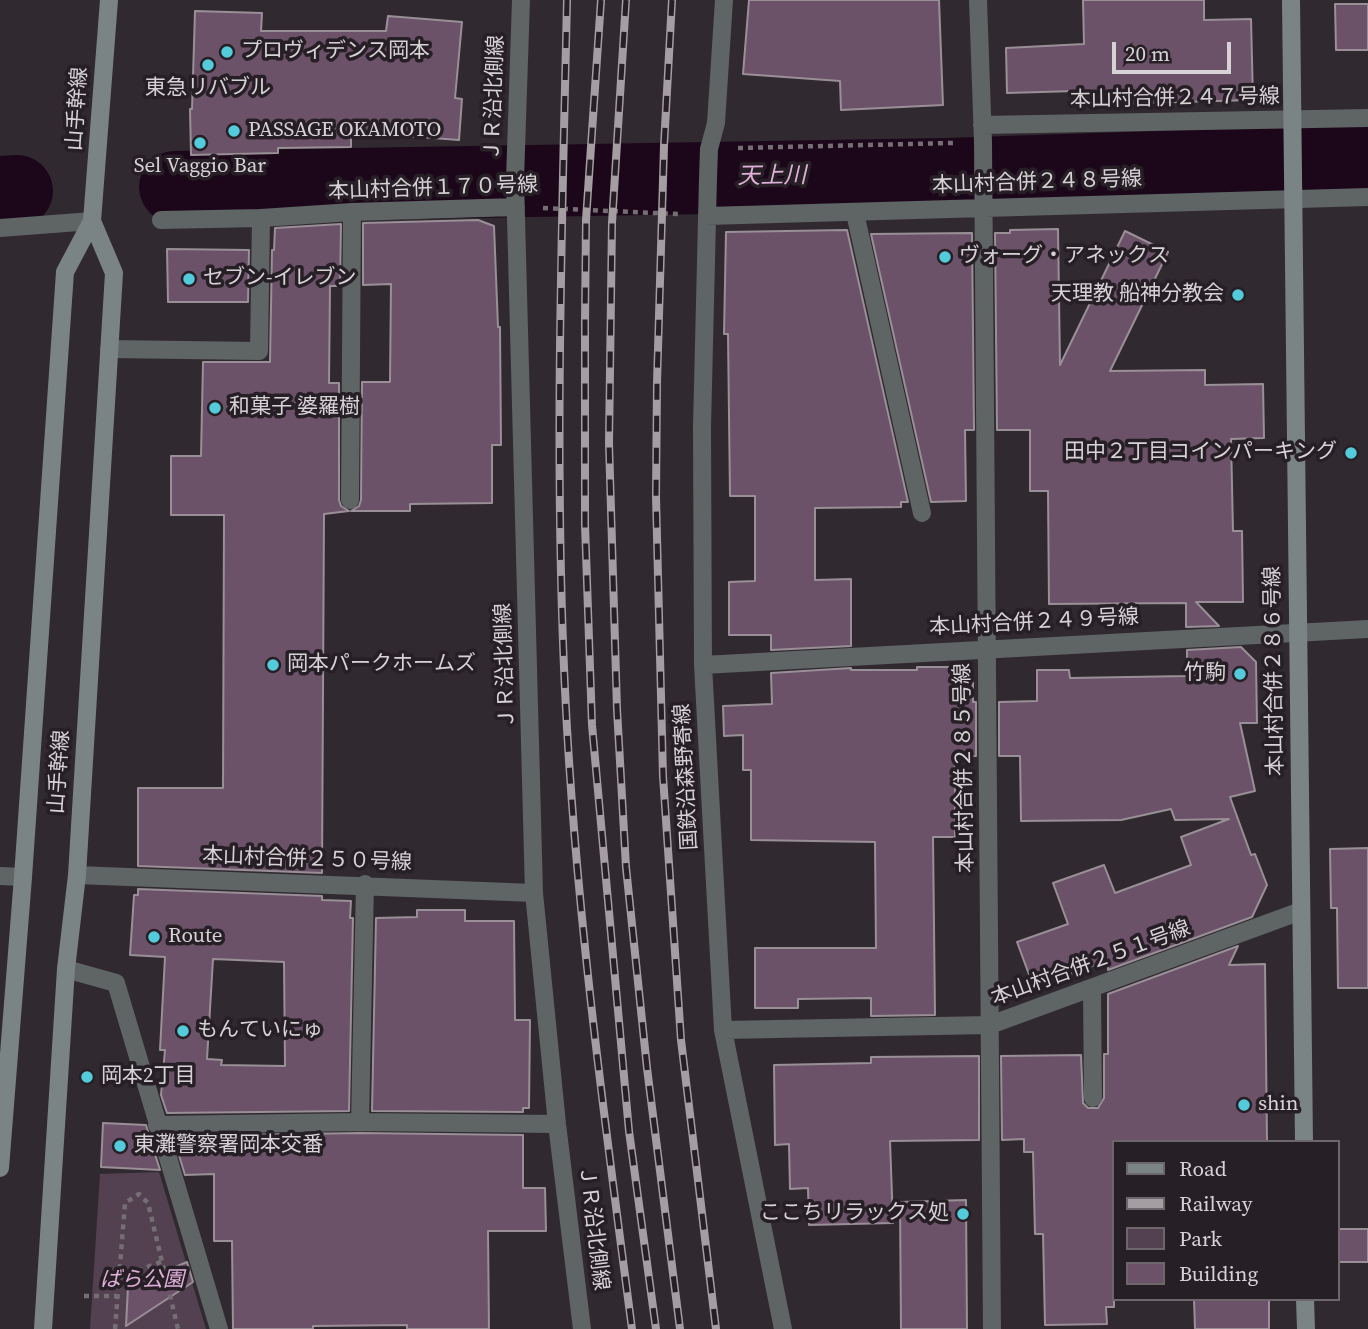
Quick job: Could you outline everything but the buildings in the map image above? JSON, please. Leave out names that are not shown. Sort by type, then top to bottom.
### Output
[{"type":"street","name":"山手幹線","points":[[0,1168],[65,272],[92,221],[109,0]]},
{"type":"street","name":"ＪＲ沿北側線","points":[[521,0],[516,207],[534,892],[557,1124],[582,1329]]},
{"type":"street","points":[[709,149],[716,123],[724,0]]},
{"type":"street","name":"本山村合併２８５号線","points":[[978,0],[984,206],[992,1329]]},
{"type":"street","name":"本山村合併２８６号線","points":[[1291,0],[1304,1140]]},
{"type":"street","name":"本山村合併２４７号線","points":[[983,134],[1368,118]]},
{"type":"street","name":"国鉄沿森野寄線","points":[[709,149],[702,427],[704,665],[723,1030],[783,1329]]},
{"type":"street","name":"本山村合併２４８号線","points":[[707,216],[1368,197]]},
{"type":"street","name":"本山村合併１７０号線","points":[[161,220],[516,207]]},
{"type":"street","points":[[350,500],[352,212]]},
{"type":"street","points":[[855,213],[922,513]]},
{"type":"street","points":[[110,349],[259,351],[261,218]]},
{"type":"street","name":"山手幹線","points":[[43,1329],[66,969],[77,875],[114,273],[92,221]]},
{"type":"street","points":[[0,228],[92,221]]},
{"type":"street","name":"本山村合併２４９号線","points":[[704,665],[1368,629]]},
{"type":"street","name":"本山村合併２５０号線","points":[[77,875],[534,892]]},
{"type":"street","points":[[0,876],[23,877]]},
{"type":"street","points":[[360,1122],[365,884]]},
{"type":"street","name":"本山村合併２５１号線","points":[[723,1030],[990,1025],[1301,911]]},
{"type":"street","points":[[66,969],[116,983],[219,1329]]},
{"type":"street","points":[[1092,989],[1093,1098]]},
{"type":"street","points":[[157,1125],[360,1122],[557,1124]]},
{"type":"street","points":[[1306,1301],[1306,1329]]},
{"type":"path","points":[[709,149],[983,134]]},
{"type":"path","name":"本山村合併１７０号線","points":[[516,207],[707,216]]},
{"type":"path","points":[[115,1329],[125,1203],[139,1194],[148,1203],[178,1329]]},
{"type":"path","points":[[119,1278],[162,1261]]},
{"type":"path","points":[[84,1296],[117,1296]]},
{"type":"green space","name":"ばら公園","points":[[159,1172],[206,1329],[90,1329],[100,1174]]},
{"type":"waterway","name":"天上川","points":[[175,187],[945,174],[1368,160]]},
{"type":"waterway","name":"天上川","points":[[0,192],[17,191]]},
{"type":"railway","points":[[567,0],[559,431],[565,690],[583,930],[632,1329]]},
{"type":"railway","points":[[601,0],[586,220],[585,524],[592,725],[629,1131],[656,1329]]},
{"type":"railway","points":[[626,0],[612,223],[609,443],[617,709],[626,867],[647,1068],[680,1329]]},
{"type":"railway","points":[[672,0],[664,146],[657,383],[656,496],[663,776],[681,1040],[716,1329]]},
{"type":"place","name":"プロヴィデンス岡本","points":[[227,52]]},
{"type":"place","name":"東急リバブル","points":[[208,65]]},
{"type":"place","name":"PASSAGE OKAMOTO","points":[[234,131]]},
{"type":"place","name":"Sel Vaggio Bar","points":[[200,143]]},
{"type":"place","name":"ヴォーグ・アネックス","points":[[945,257]]},
{"type":"place","name":"セブン-イレブン","points":[[189,279]]},
{"type":"place","name":"天理教 船神分教会","points":[[1238,295]]},
{"type":"place","name":"和菓子 婆羅樹","points":[[215,408]]},
{"type":"place","name":"田中２丁目コインパーキング","points":[[1351,453]]},
{"type":"place","name":"岡本パークホームズ","points":[[273,665]]},
{"type":"place","name":"竹駒","points":[[1240,674]]},
{"type":"place","name":"Route","points":[[154,937]]},
{"type":"place","name":"もんていにゅ","points":[[183,1031]]},
{"type":"place","name":"岡本2丁目","points":[[87,1077]]},
{"type":"place","name":"shin","points":[[1244,1105]]},
{"type":"place","name":"東灘警察署岡本交番","points":[[120,1146]]},
{"type":"place","name":"ここちリラックス処","points":[[963,1214]]}]
